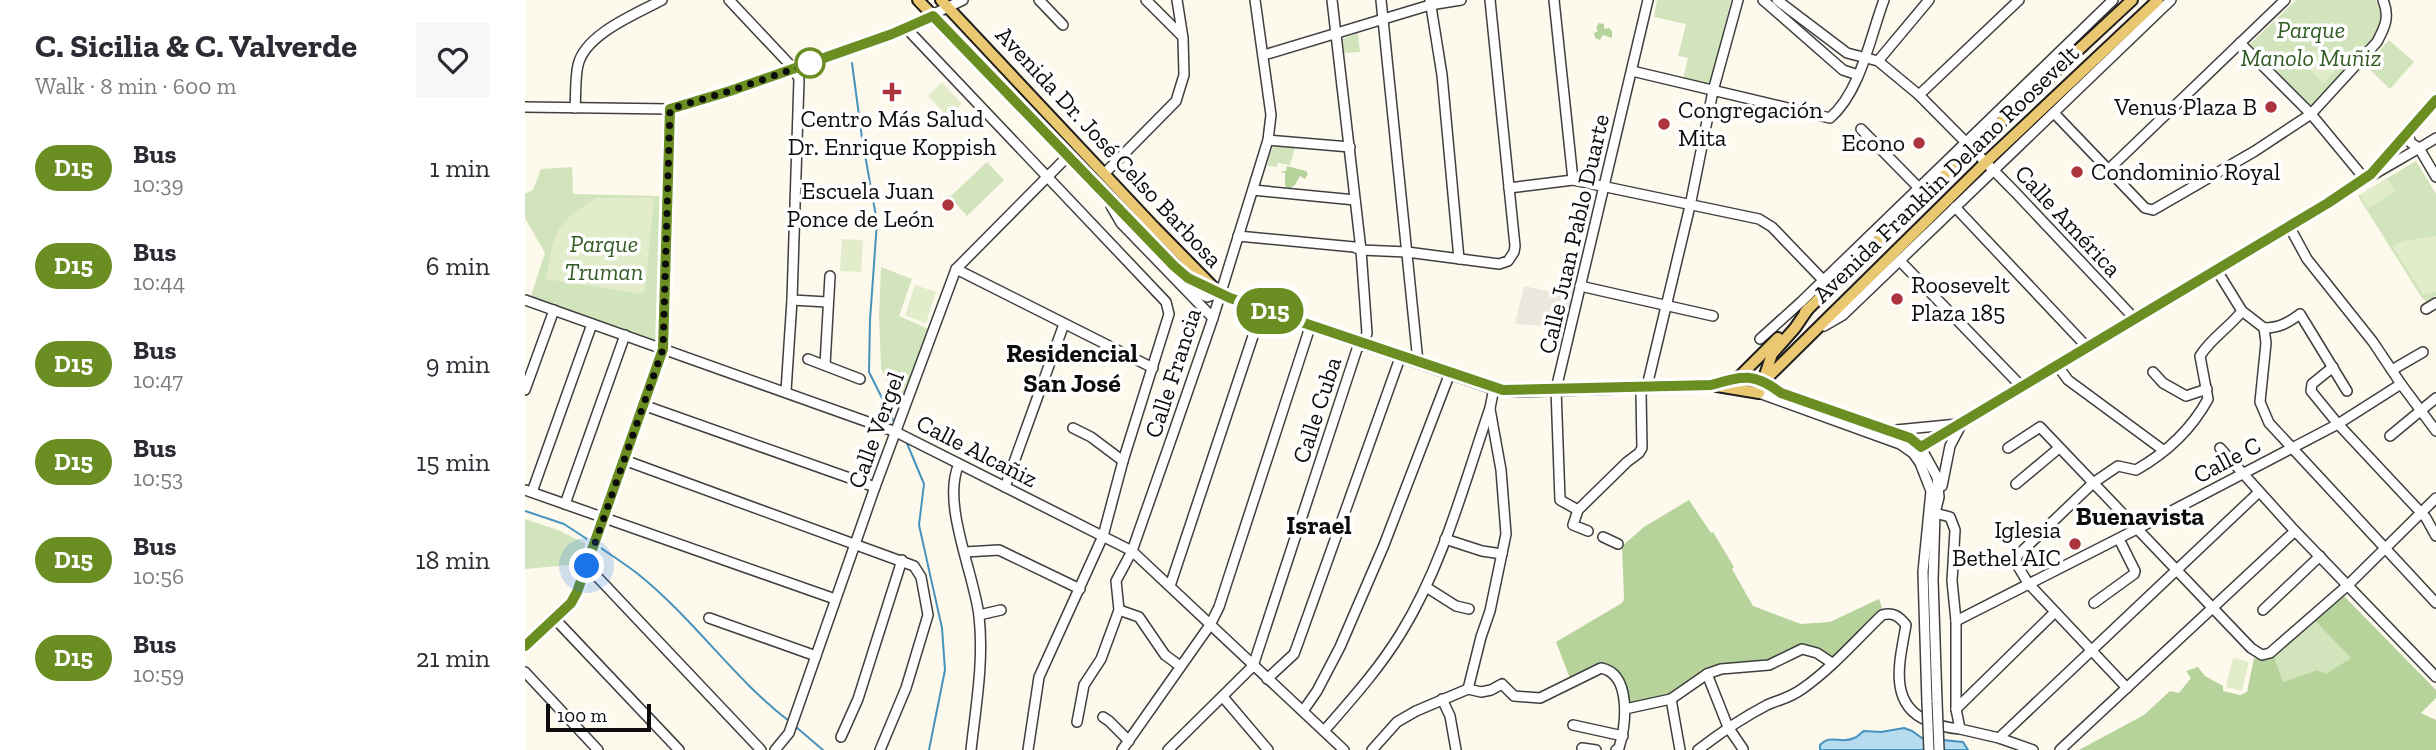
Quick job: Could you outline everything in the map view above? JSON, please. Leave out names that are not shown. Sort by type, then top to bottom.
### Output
[{"type":"main road","name":"Avenida Dr. José Celso Barbosa","points":[[918,0],[1174,266],[1188,278],[1219,293],[1494,388],[1518,391],[1711,385],[1759,393]]},
{"type":"main road","name":"Avenida Franklin Delano Roosevelt","points":[[1738,378],[1804,306],[1969,145],[2132,0]]},
{"type":"main road","name":"Avenida Franklin Delano Roosevelt","points":[[1764,380],[1990,166],[2158,0]]},
{"type":"main road","name":"Avenida Dr. José Celso Barbosa","points":[[945,4],[1219,293]]},
{"type":"main road","points":[[1759,393],[1772,354],[1795,328],[1804,306]]},
{"type":"main road","name":"Avenida Dr. José Celso Barbosa","points":[[1711,385],[1738,378],[1764,380]]},
{"type":"street","points":[[575,108],[578,64],[588,45],[605,32],[662,0]]},
{"type":"street","points":[[729,0],[794,69],[799,79],[792,300],[786,391]]},
{"type":"street","points":[[525,107],[670,109],[907,29],[933,16],[945,4],[963,0]]},
{"type":"street","points":[[1039,0],[1063,25]]},
{"type":"street","points":[[1146,0],[1183,38]]},
{"type":"street","points":[[1104,174],[1176,101],[1184,75],[1183,38],[1177,0]]},
{"type":"street","name":"Calle Francia","points":[[1077,722],[1084,685],[1101,660],[1119,610],[1116,581],[1132,551],[1213,318],[1268,140],[1271,115],[1255,0]]},
{"type":"street","name":"Calle Cuba","points":[[1168,750],[1253,666],[1357,349],[1364,342],[1367,333],[1361,250],[1332,0]]},
{"type":"street","points":[[1381,0],[1417,362]]},
{"type":"street","points":[[1264,55],[1336,35],[1430,3],[1461,0]]},
{"type":"street","points":[[1238,236],[1361,250],[1407,252],[1499,264],[1508,261],[1515,250],[1490,0]]},
{"type":"street","points":[[1554,0],[1573,180]]},
{"type":"street","name":"Calle Juan Pablo Duarte","points":[[1579,510],[1560,500],[1556,389],[1648,0]]},
{"type":"street","points":[[1588,531],[1573,525],[1579,510],[1639,453],[1643,440],[1641,393],[1647,386],[1667,307],[1713,92],[1738,0]]},
{"type":"street","points":[[1763,0],[1843,70],[1858,75]]},
{"type":"street","name":"Calle América","points":[[1777,0],[1847,53],[1878,61],[1919,95],[2134,318]]},
{"type":"street","points":[[1632,71],[1830,118],[1847,96],[1858,75],[1884,0]]},
{"type":"street","points":[[1878,61],[1929,0]]},
{"type":"street","points":[[1919,95],[2019,0]]},
{"type":"street","points":[[1760,339],[1804,306],[1823,280],[1919,188],[1969,145],[2113,0]]},
{"type":"street","points":[[1813,332],[1843,315],[1955,207],[1990,166],[2054,113],[2171,0]]},
{"type":"street","points":[[2108,170],[2285,0]]},
{"type":"street","points":[[2054,113],[2145,208],[2153,210],[2255,151],[2311,114],[2377,42],[2388,14],[2383,0]]},
{"type":"street","points":[[1430,3],[1442,75],[1459,259]]},
{"type":"street","points":[[907,29],[1166,302],[1169,314],[1123,461],[1103,536],[1039,677],[1028,750]]},
{"type":"street","points":[[2240,43],[2368,176]]},
{"type":"street","points":[[2368,176],[2436,100]]},
{"type":"street","points":[[525,646],[571,603],[577,592],[663,349],[670,109]]},
{"type":"street","points":[[1861,129],[1919,188]]},
{"type":"street","points":[[2406,132],[2410,143],[2419,148],[2436,177]]},
{"type":"street","points":[[1917,450],[2368,176],[2436,138]]},
{"type":"street","points":[[1268,140],[1350,147]]},
{"type":"street","name":"Calle Vergel","points":[[775,750],[789,733],[797,712],[874,487],[956,269],[1067,157]]},
{"type":"street","points":[[1509,188],[1573,180],[1759,219],[1772,227],[1823,280]]},
{"type":"street","points":[[1253,190],[1355,200]]},
{"type":"street","points":[[1107,199],[1121,223],[1213,318]]},
{"type":"street","points":[[1955,207],[2087,347]]},
{"type":"street","points":[[2289,226],[2307,259],[2373,342],[2400,384],[2436,431]]},
{"type":"street","points":[[1901,261],[2022,387]]},
{"type":"street","points":[[956,269],[1153,368]]},
{"type":"street","points":[[2217,269],[2242,310],[2264,328],[2274,328],[2287,323],[2300,314],[2347,391]]},
{"type":"street","points":[[825,365],[829,276]]},
{"type":"street","points":[[1181,285],[1206,297],[1219,293]]},
{"type":"street","points":[[1580,286],[1713,316]]},
{"type":"street","name":"Calle Alcañiz","points":[[525,300],[896,432],[1132,551],[1344,750]]},
{"type":"street","points":[[792,300],[827,302]]},
{"type":"street","points":[[2426,309],[2436,303]]},
{"type":"street","points":[[1170,586],[1262,309]]},
{"type":"street","points":[[525,390],[554,310]]},
{"type":"street","points":[[2127,688],[2028,583],[2017,563],[2017,556],[2093,483],[2118,466],[2136,470],[2189,430],[2208,399],[2200,356],[2205,348],[2233,323],[2242,310]]},
{"type":"street","points":[[592,324],[528,491],[835,599]]},
{"type":"street","points":[[1005,487],[1064,324]]},
{"type":"street","points":[[1122,750],[1210,625],[1219,607],[1311,324]]},
{"type":"street","points":[[2264,328],[2266,343],[2260,402],[2269,423],[2436,603]]},
{"type":"street","points":[[565,504],[625,335]]},
{"type":"street","points":[[2392,370],[2423,352]]},
{"type":"street","points":[[1267,679],[1293,654],[1297,646],[1401,355]]},
{"type":"street","points":[[808,359],[860,379]]},
{"type":"street","points":[[2057,365],[2068,380],[2163,450]]},
{"type":"street","points":[[2333,367],[2312,384],[2311,391],[2420,512],[2436,536]]},
{"type":"street","points":[[2153,372],[2163,383],[2186,396],[2207,389]]},
{"type":"street","points":[[1303,711],[1317,691],[1340,647],[1384,545],[1450,373]]},
{"type":"street","name":"Avenida Dr. José Celso Barbosa","points":[[1764,380],[1781,393],[1910,438],[1917,450]]},
{"type":"street","name":"Calle C","points":[[1956,621],[2338,424],[2400,384]]},
{"type":"street","points":[[1324,731],[1388,654],[1426,587],[1490,408],[1494,388]]},
{"type":"street","name":"Avenida Dr. José Celso Barbosa","points":[[1759,393],[1917,450]]},
{"type":"street","points":[[2390,436],[2436,398]]},
{"type":"street","points":[[643,405],[874,487]]},
{"type":"street","points":[[1468,688],[1490,611],[1506,534],[1501,470],[1490,408]]},
{"type":"street","points":[[1887,430],[1964,423]]},
{"type":"street","points":[[1932,512],[1939,497],[1950,446],[1964,423]]},
{"type":"street","points":[[2008,448],[2040,427],[2251,648],[2262,654],[2270,653],[2348,585],[2436,498]]},
{"type":"street","points":[[1073,428],[1091,437],[1123,461]]},
{"type":"street","points":[[2017,484],[2059,447]]},
{"type":"street","points":[[2220,448],[2295,531],[2434,670]]},
{"type":"street","points":[[1917,450],[1935,470],[1939,497]]},
{"type":"street","points":[[1917,450],[1931,492],[1932,512],[1932,702],[1929,750]]},
{"type":"street","points":[[624,460],[914,566],[921,577],[928,615],[906,688],[880,750]]},
{"type":"street","points":[[959,464],[954,476],[953,499],[979,615],[981,667],[971,750]]},
{"type":"street","points":[[1999,738],[2259,492]]},
{"type":"street","points":[[1932,512],[1950,517],[1954,522],[1952,581],[1956,621],[1956,709],[1959,729]]},
{"type":"street","points":[[2060,750],[2295,531]]},
{"type":"street","points":[[1603,537],[1618,544]]},
{"type":"street","points":[[1445,539],[1482,551],[1502,554]]},
{"type":"street","points":[[2094,603],[2136,571],[2119,539]]},
{"type":"street","points":[[965,552],[999,551],[1080,589]]},
{"type":"street","points":[[2263,610],[2320,556]]},
{"type":"street","points":[[841,737],[857,699],[902,560]]},
{"type":"street","points":[[588,563],[761,750]]},
{"type":"street","points":[[1426,587],[1456,606],[1469,609]]},
{"type":"street","points":[[979,615],[1001,610]]},
{"type":"street","points":[[1119,610],[1139,617],[1165,655],[1180,666]]},
{"type":"street","points":[[1956,709],[2055,612]]},
{"type":"street","points":[[1698,750],[1728,727],[1771,703],[1785,700],[1803,688],[1845,653],[1882,615],[1889,613],[1900,617],[1906,625],[1899,678],[1901,699],[1921,718],[1941,727],[1999,738],[2033,750]]},
{"type":"street","points":[[554,618],[679,750]]},
{"type":"street","points":[[709,618],[816,656]]},
{"type":"street","points":[[1625,709],[1671,699],[1707,674],[1721,669],[1769,665],[1802,649],[1817,653],[1832,663]]},
{"type":"street","points":[[1371,750],[1397,722],[1468,688],[1481,692],[1502,684],[1514,696],[1540,698],[1601,668],[1605,668],[1619,680],[1625,709],[1626,723],[1618,750],[1608,750]]},
{"type":"street","points":[[525,672],[598,750]]},
{"type":"street","points":[[1707,674],[1728,727],[1743,749]]},
{"type":"street","points":[[1223,697],[1268,750]]},
{"type":"street","points":[[1442,699],[1450,716],[1456,750]]},
{"type":"street","points":[[1671,699],[1680,750]]},
{"type":"street","points":[[1932,702],[1939,750]]},
{"type":"street","points":[[1103,718],[1129,741]]},
{"type":"street","points":[[1573,724],[1623,736]]},
{"type":"street","points":[[1177,740],[1184,750]]},
{"type":"street","points":[[1581,748],[1596,750]]},
{"type":"green space","points":[[1657,0],[1731,0],[1710,86],[1683,79],[1688,58],[1678,56],[1686,24],[1654,17]]},
{"type":"green space","name":"Parque Manolo Muñiz","points":[[2296,0],[2375,0],[2381,12],[2380,26],[2368,45],[2311,106],[2250,44]]},
{"type":"green space","points":[[1599,23],[1604,24],[1604,29],[1609,28],[1612,31],[1612,38],[1603,35],[1600,40],[1595,38],[1594,33],[1598,31],[1596,28]]},
{"type":"green space","points":[[1358,33],[1360,52],[1344,53],[1342,39]]},
{"type":"green space","points":[[2389,40],[2414,62],[2390,89],[2366,66]]},
{"type":"green space","points":[[2314,50],[2335,71],[2323,83],[2302,62]]},
{"type":"green space","points":[[942,82],[962,104],[948,117],[928,96]]},
{"type":"green space","points":[[1273,146],[1295,148],[1290,165],[1278,163],[1277,167],[1267,166]]},
{"type":"green space","points":[[2416,161],[2436,194],[2436,298],[2428,303],[2422,298],[2358,196]]},
{"type":"green space","points":[[987,162],[1004,180],[967,216],[950,197]]},
{"type":"green space","points":[[1287,166],[1308,174],[1305,179],[1300,176],[1289,189],[1285,186],[1285,173],[1280,172],[1286,171]]},
{"type":"green space","name":"Parque Truman","points":[[572,167],[573,194],[662,196],[666,201],[660,339],[655,343],[530,299],[545,253],[525,218],[525,194],[533,190],[541,169]]},
{"type":"green space","points":[[2387,178],[2395,192],[2368,208],[2360,195]]},
{"type":"green space","points":[[596,198],[654,198],[645,291],[640,294],[546,279],[558,231],[571,215]]},
{"type":"green space","points":[[2436,236],[2436,291],[2427,295],[2423,294],[2393,247],[2402,241]]},
{"type":"green space","points":[[842,239],[863,240],[861,272],[840,271]]},
{"type":"green space","points":[[881,267],[912,279],[899,316],[931,330],[903,408],[897,407],[881,368]]},
{"type":"green space","points":[[915,285],[936,292],[926,323],[905,316]]},
{"type":"green space","points":[[1689,500],[1711,533],[1713,532],[1753,606],[1801,624],[1830,622],[1879,599],[1883,611],[1835,658],[1810,647],[1770,664],[1709,667],[1682,691],[1627,707],[1621,679],[1604,665],[1571,681],[1556,642],[1622,603],[1622,546],[1644,527]]},
{"type":"green space","points":[[525,519],[558,530],[588,545],[580,564],[525,569]]},
{"type":"green space","points":[[2344,596],[2436,690],[2436,698],[2421,713],[2436,720],[2436,750],[2079,750],[2144,715],[2170,691],[2179,693],[2191,678],[2186,671],[2198,667],[2205,676],[2223,686],[2223,691],[2240,695],[2247,692],[2254,658],[2261,660],[2274,656],[2283,682],[2317,670],[2326,674],[2351,658],[2315,621]]},
{"type":"green space","points":[[2315,621],[2351,658],[2326,675],[2317,670],[2283,682],[2274,656]]},
{"type":"green space","points":[[2233,658],[2249,662],[2242,691],[2226,687]]},
{"type":"shaded area","points":[[1576,261],[1581,262],[1564,331],[1515,324],[1524,286],[1561,294],[1563,287],[1570,288]]},
{"type":"water","points":[[1904,728],[1922,738],[1963,742],[1968,750],[1820,750],[1820,745],[1828,740],[1849,740],[1864,731],[1881,732]]},
{"type":"waterway","points":[[852,63],[877,222],[869,372],[895,424]]},
{"type":"waterway","points":[[906,441],[924,484],[919,525],[942,628],[945,670],[929,750]]},
{"type":"waterway","points":[[525,511],[564,524],[590,541]]},
{"type":"waterway","points":[[598,546],[658,591],[750,686],[789,721]]},
{"type":"waterway","points":[[796,727],[823,750]]},
{"type":"bus line","name":"D15","points":[[525,646],[571,603],[577,592],[663,349],[670,109],[730,91],[907,29],[933,16],[1156,249],[1188,278],[1230,298],[1503,390],[1711,385],[1738,378],[1764,380],[1781,393],[1910,438],[1921,447],[2328,203],[2371,174],[2436,100]]},
{"type":"place","name":"Centro Más Salud Dr. Enrique Koppish","points":[[892,92]]},
{"type":"place","name":"Venus Plaza B","points":[[2271,107]]},
{"type":"place","name":"Congregación Mita","points":[[1664,124]]},
{"type":"place","name":"Econo","points":[[1919,143]]},
{"type":"place","name":"Condominio Royal","points":[[2077,172]]},
{"type":"place","name":"Escuela Juan Ponce de León","points":[[948,205]]},
{"type":"place","name":"Roosevelt Plaza 185","points":[[1897,299]]},
{"type":"place","name":"Iglesia Bethel AIC","points":[[2075,544]]},
{"type":"district","name":"Residencial San José","points":[[1072,368]]},
{"type":"district","name":"Buenavista","points":[[2140,516]]},
{"type":"district","name":"Israel","points":[[1319,525]]},
{"type":"route","points":[[587,566],[663,349],[670,109],[816,61],[810,63]]}]
